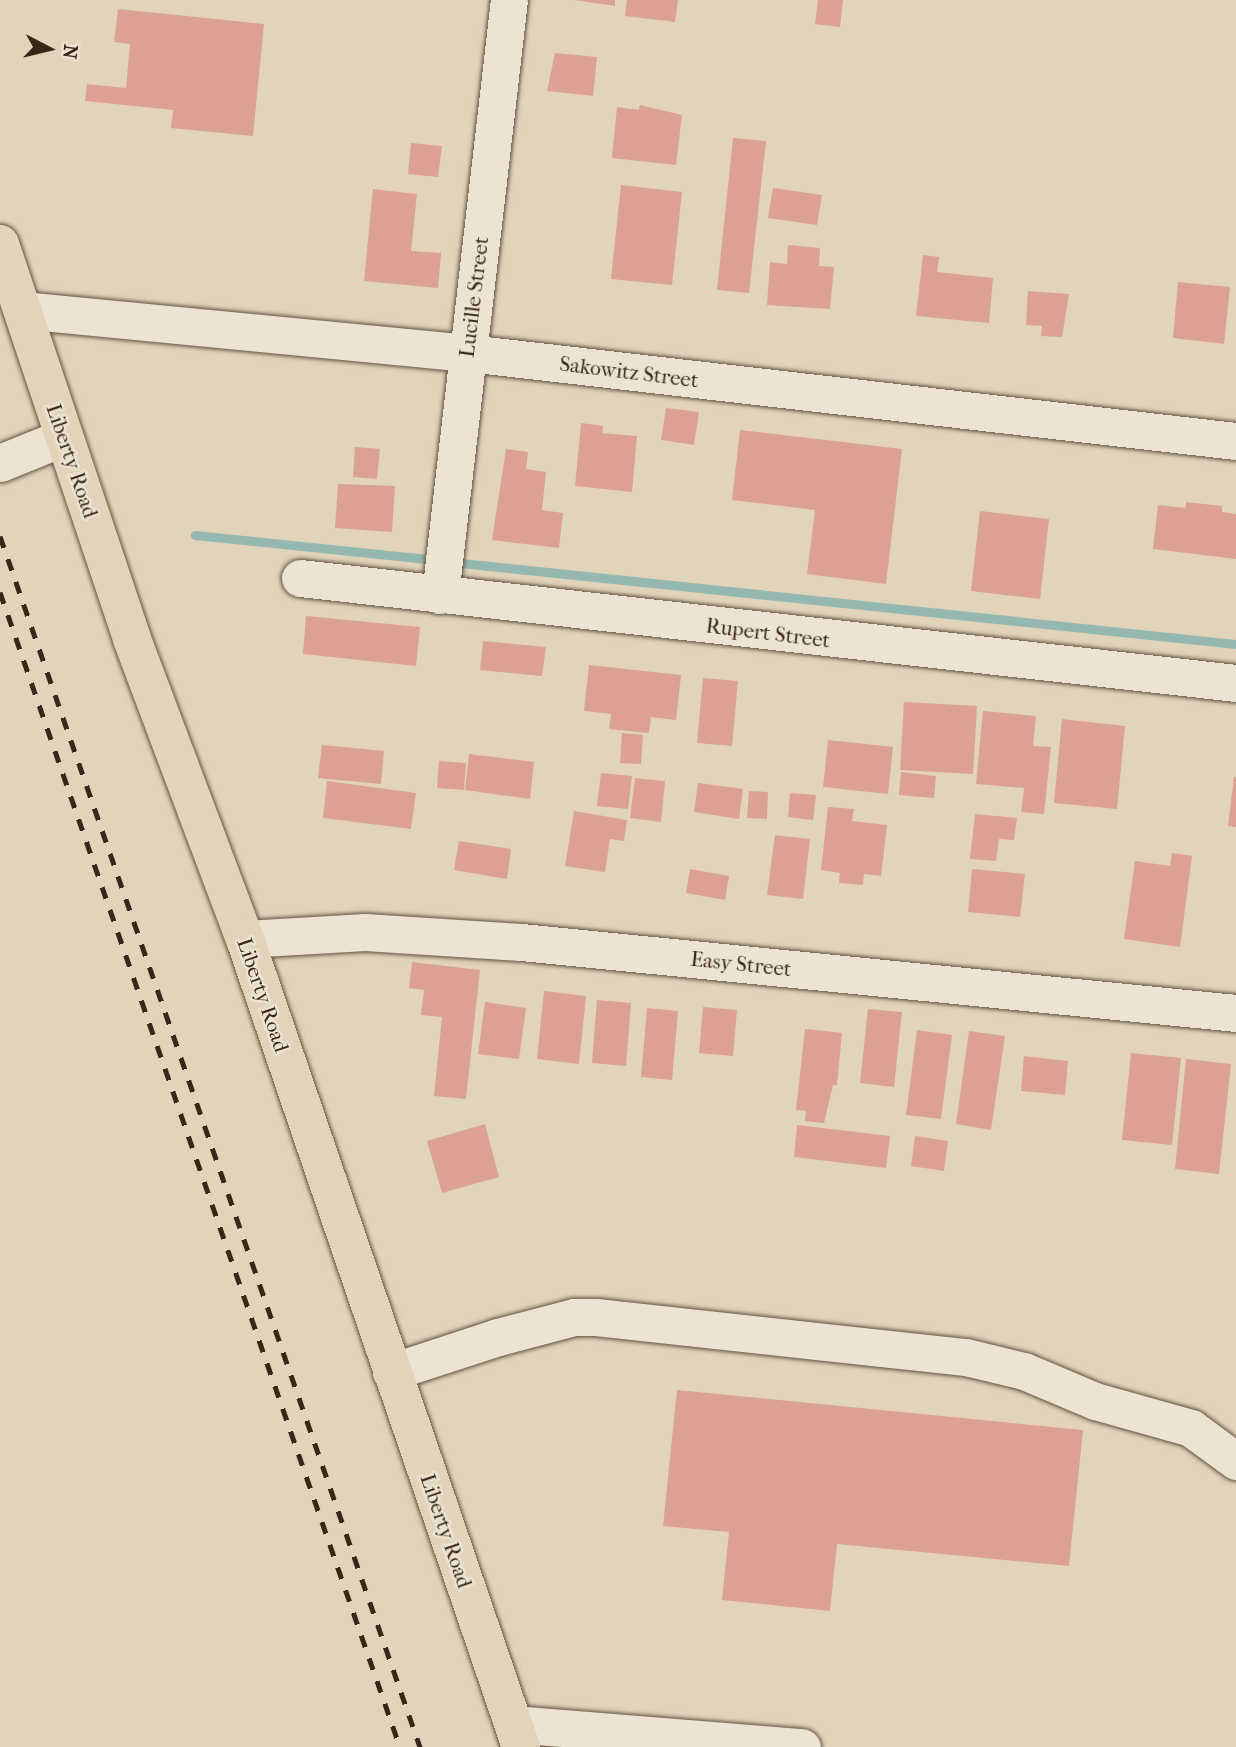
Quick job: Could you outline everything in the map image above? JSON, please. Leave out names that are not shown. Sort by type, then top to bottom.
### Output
[{"type":"main road","name":"Liberty Road","points":[[0,244],[132,639],[245,939],[517,1736]]},
{"type":"street","name":"Lucille Street","points":[[443,570],[509,0]]},
{"type":"street","name":"Sakowitz Street","points":[[22,310],[468,353],[1236,441]]},
{"type":"street","points":[[0,463],[64,437]]},
{"type":"street","name":"Rupert Street","points":[[300,578],[443,570],[1236,683]]},
{"type":"street","name":"Easy Street","points":[[245,939],[365,932],[521,943],[1236,1013]]},
{"type":"street","points":[[391,1372],[498,1337],[574,1317],[596,1317],[966,1357],[1024,1371],[1095,1402],[1191,1428],[1236,1461]]},
{"type":"street","points":[[517,1736],[802,1747]]},
{"type":"building","points":[[574,0],[615,0],[615,6]]},
{"type":"building","points":[[627,0],[678,0],[675,22],[625,16]]},
{"type":"building","points":[[818,0],[843,0],[840,27],[815,24]]},
{"type":"building","points":[[118,9],[264,24],[253,136],[171,128],[173,110],[85,101],[87,84],[126,88],[130,44],[114,42]]},
{"type":"building","points":[[555,53],[597,57],[593,96],[547,91]]},
{"type":"building","points":[[640,105],[682,115],[676,165],[612,158],[617,107],[639,110]]},
{"type":"building","points":[[733,138],[766,141],[749,293],[717,290]]},
{"type":"building","points":[[411,143],[442,146],[438,177],[408,174]]},
{"type":"building","points":[[621,185],[682,192],[672,285],[611,279]]},
{"type":"building","points":[[773,188],[822,195],[817,225],[768,218]]},
{"type":"building","points":[[373,189],[417,194],[411,251],[441,253],[438,288],[364,281]]},
{"type":"building","points":[[788,245],[820,248],[819,266],[834,267],[830,309],[767,305],[770,262],[787,264]]},
{"type":"building","points":[[923,255],[939,257],[937,272],[993,278],[989,323],[916,316]]},
{"type":"building","points":[[1178,282],[1230,287],[1224,344],[1173,338]]},
{"type":"building","points":[[1028,291],[1069,294],[1062,337],[1041,336],[1042,326],[1026,325]]},
{"type":"building","points":[[666,408],[699,412],[694,445],[661,440]]},
{"type":"building","points":[[581,423],[603,426],[602,433],[637,436],[632,492],[575,486]]},
{"type":"building","points":[[740,430],[902,449],[886,584],[807,574],[815,510],[732,500]]},
{"type":"building","points":[[355,447],[380,449],[377,479],[353,477]]},
{"type":"building","points":[[506,449],[528,452],[526,469],[546,472],[542,510],[563,513],[559,548],[492,540]]},
{"type":"building","points":[[338,484],[395,486],[392,532],[335,528]]},
{"type":"building","points":[[1186,502],[1222,506],[1222,512],[1236,514],[1236,559],[1153,549],[1158,505],[1185,508]]},
{"type":"building","points":[[980,511],[1049,519],[1040,599],[971,591]]},
{"type":"building","points":[[306,616],[420,627],[416,666],[303,654]]},
{"type":"building","points":[[483,641],[546,647],[542,676],[480,670]]},
{"type":"building","points":[[589,665],[681,675],[676,720],[651,717],[649,733],[609,729],[611,714],[584,711]]},
{"type":"building","points":[[703,678],[738,681],[732,746],[697,743]]},
{"type":"building","points":[[904,702],[977,706],[973,774],[900,770]]},
{"type":"building","points":[[983,711],[1036,716],[1033,746],[1051,747],[1044,814],[1021,812],[1024,788],[976,784]]},
{"type":"building","points":[[1062,719],[1125,726],[1117,809],[1054,803]]},
{"type":"building","points":[[622,733],[643,735],[641,764],[620,763]]},
{"type":"building","points":[[828,740],[893,747],[888,794],[823,787]]},
{"type":"building","points":[[322,745],[384,751],[381,784],[318,778]]},
{"type":"building","points":[[469,754],[534,762],[530,799],[465,790]]},
{"type":"building","points":[[439,761],[466,763],[464,790],[437,788]]},
{"type":"building","points":[[901,772],[936,776],[934,798],[899,795]]},
{"type":"building","points":[[601,773],[632,776],[628,809],[597,806]]},
{"type":"building","points":[[1236,777],[1236,827],[1228,826]]},
{"type":"building","points":[[635,778],[665,781],[661,822],[630,818]]},
{"type":"building","points":[[327,781],[416,793],[411,829],[323,818]]},
{"type":"building","points":[[698,783],[743,789],[739,819],[694,812]]},
{"type":"building","points":[[749,791],[768,792],[767,819],[747,818]]},
{"type":"building","points":[[790,793],[816,795],[813,820],[788,817]]},
{"type":"building","points":[[828,807],[854,809],[852,821],[887,825],[881,876],[864,874],[863,885],[839,883],[840,873],[821,870]]},
{"type":"building","points":[[574,811],[627,820],[624,841],[610,839],[605,872],[565,866]]},
{"type":"building","points":[[975,814],[1017,818],[1014,840],[999,839],[996,861],[970,859]]},
{"type":"building","points":[[775,835],[810,839],[803,899],[767,895]]},
{"type":"building","points":[[459,841],[511,849],[507,879],[454,870]]},
{"type":"building","points":[[1172,853],[1192,856],[1180,947],[1124,939],[1135,861],[1170,866]]},
{"type":"building","points":[[690,869],[729,876],[725,900],[686,893]]},
{"type":"building","points":[[972,869],[1025,874],[1020,917],[968,912]]},
{"type":"building","points":[[412,962],[480,970],[466,1099],[434,1096],[442,1017],[421,1015],[424,990],[409,988]]},
{"type":"building","points":[[544,991],[586,996],[579,1064],[537,1059]]},
{"type":"building","points":[[597,1000],[631,1003],[626,1066],[592,1063]]},
{"type":"building","points":[[485,1002],[526,1008],[519,1059],[478,1054]]},
{"type":"building","points":[[703,1007],[737,1010],[733,1056],[699,1053]]},
{"type":"building","points":[[647,1008],[678,1011],[672,1080],[641,1077]]},
{"type":"building","points":[[868,1009],[902,1012],[894,1087],[860,1083]]},
{"type":"building","points":[[805,1029],[842,1033],[837,1085],[833,1085],[824,1123],[805,1121],[806,1111],[796,1110]]},
{"type":"building","points":[[917,1030],[952,1035],[941,1119],[906,1115]]},
{"type":"building","points":[[969,1031],[1005,1036],[991,1130],[956,1124]]},
{"type":"building","points":[[1131,1053],[1181,1058],[1172,1145],[1122,1140]]},
{"type":"building","points":[[1024,1056],[1068,1061],[1065,1095],[1021,1091]]},
{"type":"building","points":[[1186,1059],[1231,1064],[1219,1174],[1175,1169]]},
{"type":"building","points":[[485,1124],[499,1177],[442,1193],[427,1141]]},
{"type":"building","points":[[797,1125],[890,1136],[886,1168],[794,1157]]},
{"type":"building","points":[[915,1136],[948,1141],[944,1171],[911,1166]]},
{"type":"building","points":[[677,1390],[1083,1430],[1069,1566],[837,1544],[830,1611],[722,1600],[729,1532],[663,1526]]},
{"type":"waterway","points":[[195,535],[437,560]]},
{"type":"waterway","points":[[451,562],[1236,644]]},
{"type":"railway","points":[[0,536],[420,1747]]},
{"type":"railway","points":[[0,592],[400,1747]]}]
